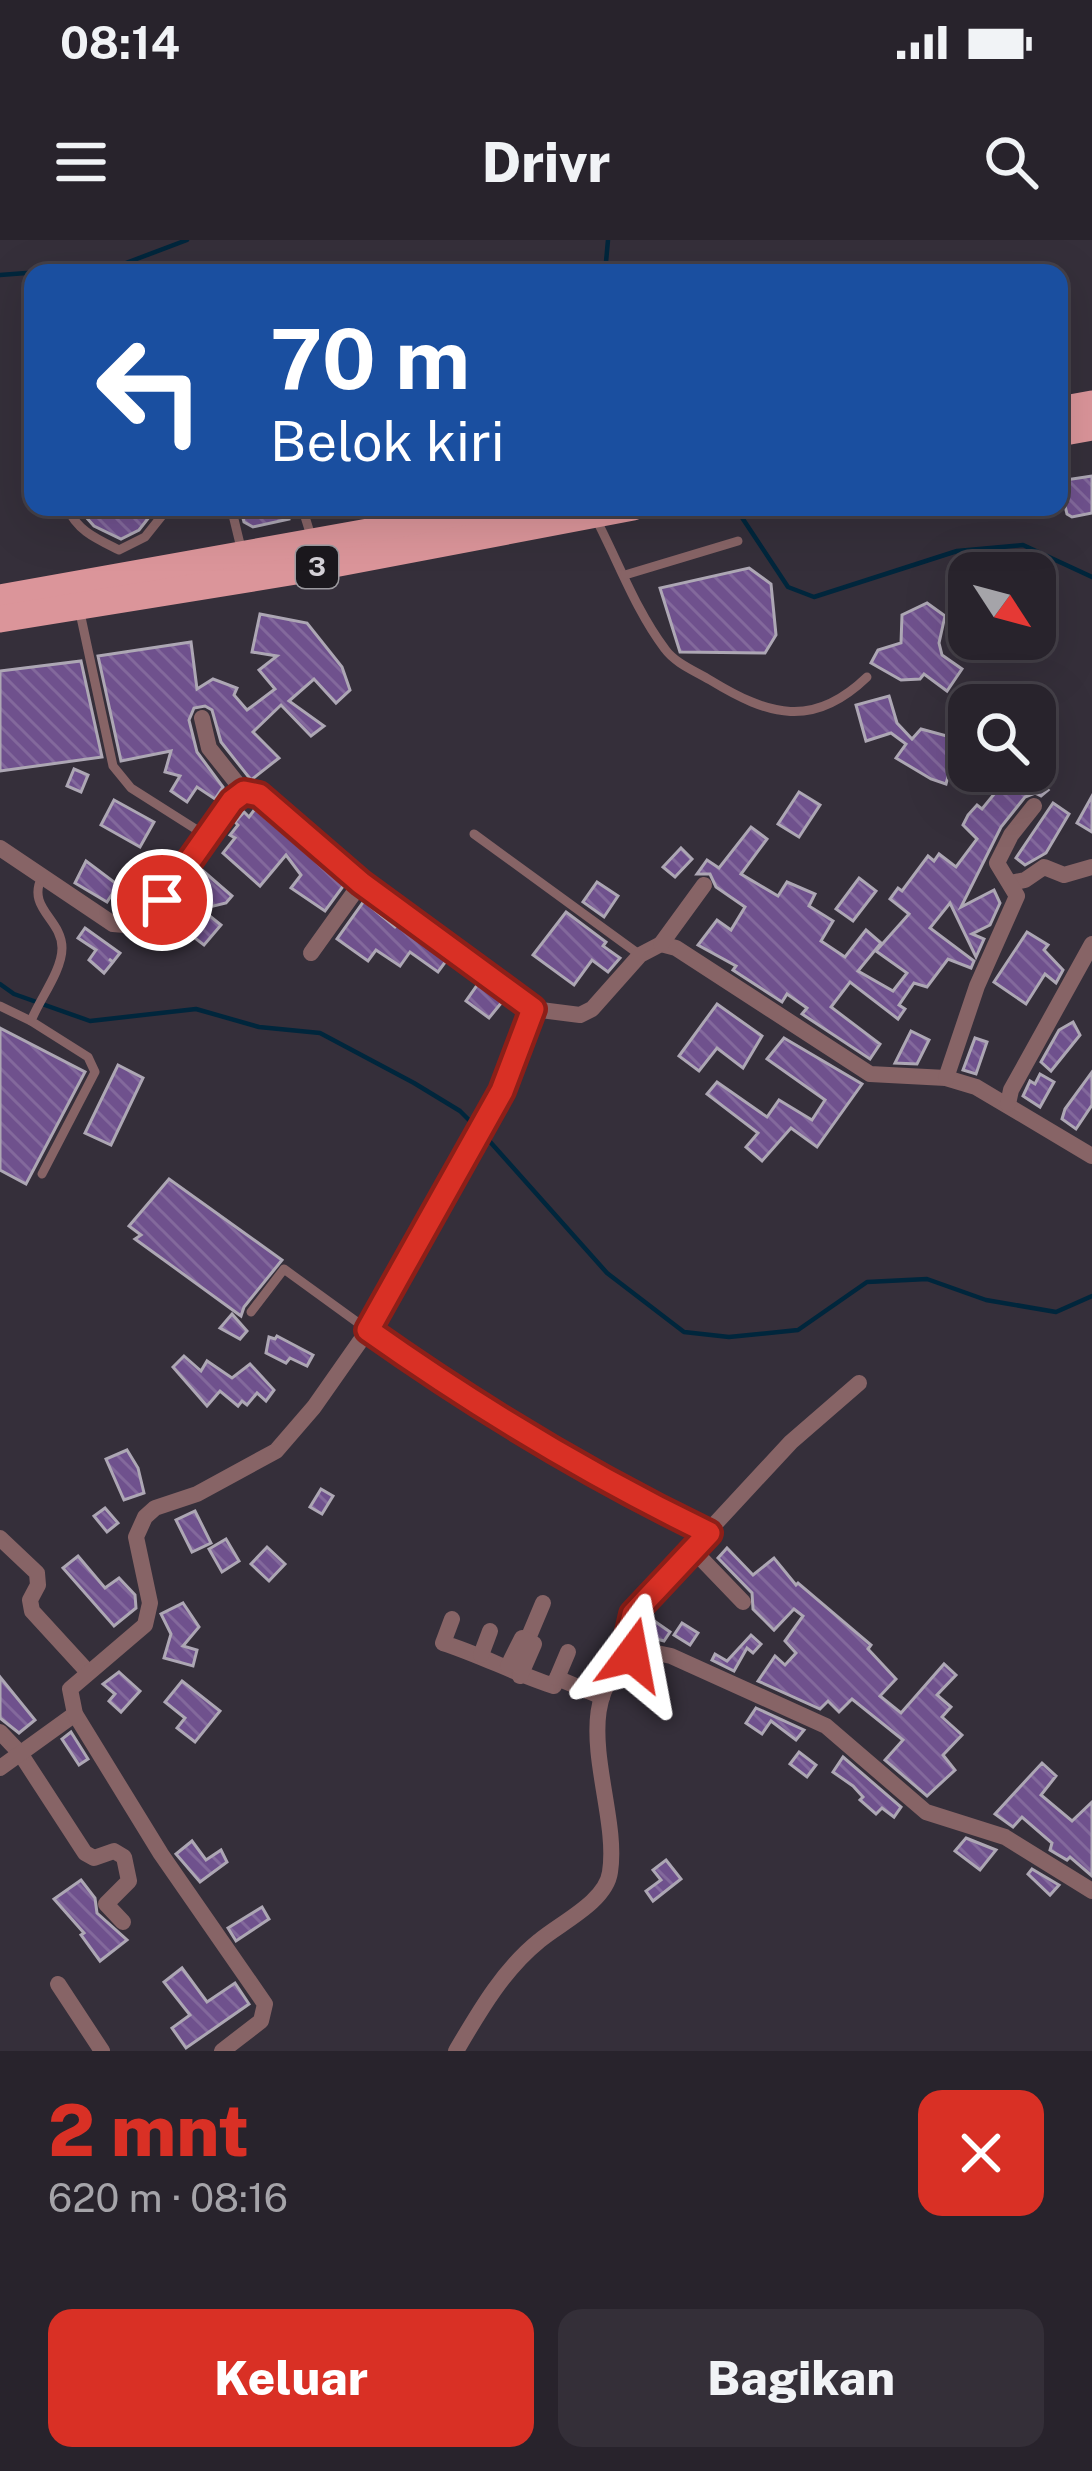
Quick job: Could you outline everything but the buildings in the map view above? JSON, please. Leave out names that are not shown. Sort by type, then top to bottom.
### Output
[{"type":"main road","name":"3","points":[[0,619],[77,595],[120,563],[242,555],[461,516]]},
{"type":"main road","name":"3","points":[[0,598],[77,595],[302,570],[583,516]]},
{"type":"street","points":[[202,718],[209,748],[244,792],[259,795],[277,808],[361,883],[533,1009],[580,1015],[592,1009],[640,955],[661,944],[704,885]]},
{"type":"street","points":[[0,848],[112,924],[137,926],[152,914],[206,835],[244,792]]},
{"type":"street","points":[[946,1078],[977,986],[1017,896],[997,863],[1034,806]]},
{"type":"street","points":[[1010,883],[1025,880],[1044,867],[1064,875],[1092,867]]},
{"type":"street","points":[[311,953],[361,883]]},
{"type":"street","points":[[661,944],[676,948],[870,1074],[946,1078],[976,1087],[1092,1156]]},
{"type":"street","points":[[1008,1103],[1092,944]]},
{"type":"street","points":[[222,2051],[261,2021],[266,2004],[161,1854],[75,1714],[69,1694],[87,1670],[145,1625],[150,1603],[136,1537],[145,1517],[276,1451],[314,1407],[368,1330],[502,1091],[533,1009]]},
{"type":"street","points":[[368,1330],[458,1394],[614,1487],[709,1533]]},
{"type":"street","points":[[632,1655],[628,1636],[633,1614],[791,1442],[859,1383]]},
{"type":"street","points":[[0,1538],[37,1573],[32,1611],[87,1670]]},
{"type":"street","points":[[693,1550],[743,1602]]},
{"type":"street","points":[[514,1671],[534,1644],[527,1641],[543,1603]]},
{"type":"street","points":[[452,1619],[443,1643],[554,1686],[568,1652]]},
{"type":"street","points":[[481,1655],[490,1631]]},
{"type":"street","points":[[595,1694],[632,1655],[643,1650],[671,1656],[826,1726],[926,1811],[1005,1837],[1092,1891]]},
{"type":"street","points":[[456,2051],[515,1962],[596,1896],[608,1880],[610,1853],[595,1694],[604,1658]]},
{"type":"street","points":[[557,1678],[595,1694]]},
{"type":"street","points":[[0,1768],[75,1714]]},
{"type":"street","points":[[0,1732],[20,1753],[85,1853],[94,1858],[113,1851],[124,1856],[129,1881],[106,1904],[123,1922]]},
{"type":"street","points":[[58,1984],[102,2051]]},
{"type":"lane","points":[[71,516],[120,563],[162,516]]},
{"type":"lane","points":[[233,516],[242,555]]},
{"type":"lane","points":[[305,516],[314,544]]},
{"type":"lane","points":[[594,516],[666,652],[764,709],[793,714],[842,701],[866,677]]},
{"type":"lane","points":[[625,575],[738,542]]},
{"type":"lane","points":[[77,595],[113,766],[131,788],[206,835]]},
{"type":"lane","points":[[474,834],[640,955]]},
{"type":"lane","points":[[31,1021],[63,953],[60,938],[38,904],[35,890],[42,877]]},
{"type":"lane","points":[[0,1006],[31,1021],[95,1066],[41,1174]]},
{"type":"lane","points":[[251,1312],[284,1269],[368,1330]]},
{"type":"waterway","points":[[123,264],[187,240]]},
{"type":"waterway","points":[[606,264],[608,240]]},
{"type":"waterway","points":[[0,275],[24,273]]},
{"type":"waterway","points":[[741,516],[788,587],[814,597],[957,551],[1023,545],[1092,577]]},
{"type":"waterway","points":[[0,984],[14,994],[90,1021],[196,1009],[259,1027],[320,1033],[414,1083],[460,1111],[476,1127]]},
{"type":"waterway","points":[[484,1135],[607,1273],[684,1332],[729,1337],[798,1330],[867,1282],[927,1279],[986,1300],[1056,1312],[1092,1296]]},
{"type":"route","points":[[162,900],[232,801],[244,792],[259,795],[361,883],[533,1009],[502,1091],[368,1330],[458,1394],[614,1487],[709,1533],[633,1614],[628,1636],[632,1655]]}]
